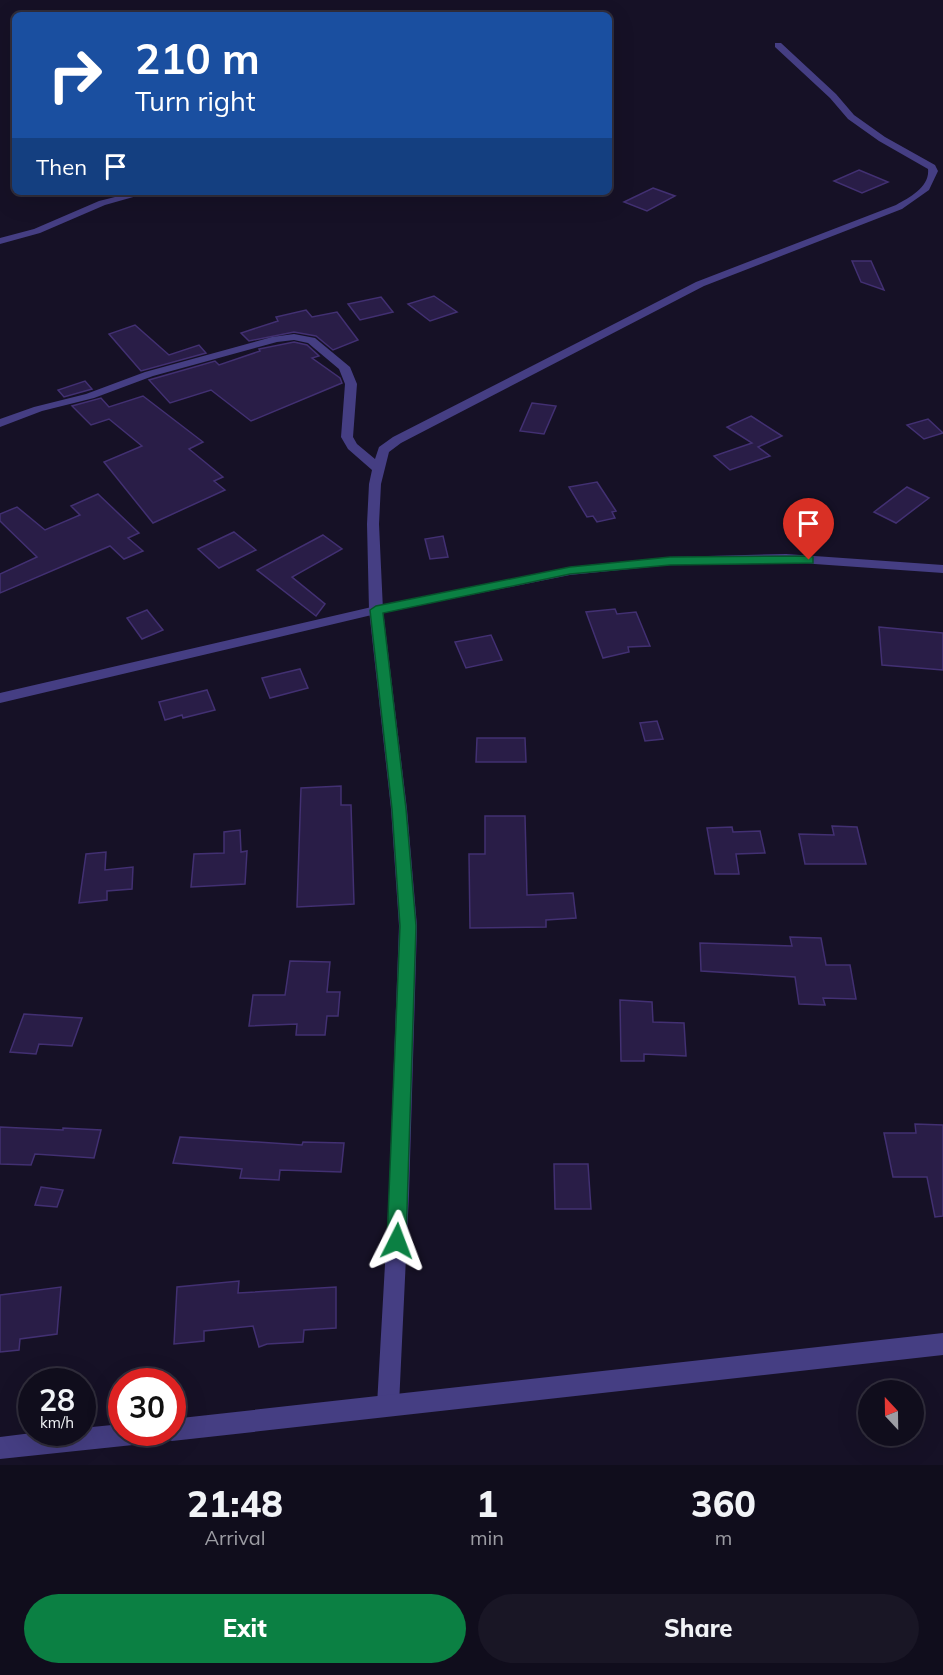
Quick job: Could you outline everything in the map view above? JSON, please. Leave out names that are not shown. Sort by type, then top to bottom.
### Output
[{"type":"street","points":[[388,1406],[399,1194],[408,926],[399,809],[376,610],[373,524],[383,450],[397,440],[700,284],[899,207],[923,192],[932,177],[932,167],[882,139],[851,117],[833,96],[778,45]]},
{"type":"street","points":[[0,241],[37,231],[102,203],[134,195]]},
{"type":"street","points":[[0,423],[38,409],[90,396],[148,374],[276,339],[311,340],[344,367],[351,384],[347,437],[352,446],[379,469]]},
{"type":"street","points":[[0,698],[376,610],[570,571],[670,561],[786,558],[943,569]]},
{"type":"street","points":[[186,1428],[943,1344]]},
{"type":"street","points":[[0,1448],[108,1437]]},
{"type":"building","points":[[859,170],[888,182],[862,193],[834,181]]},
{"type":"building","points":[[653,188],[675,196],[647,211],[624,202]]},
{"type":"building","points":[[852,261],[871,261],[884,290],[861,282]]},
{"type":"building","points":[[434,296],[457,312],[430,321],[408,304]]},
{"type":"building","points":[[381,297],[393,312],[360,320],[348,304]]},
{"type":"building","points":[[306,310],[312,317],[337,312],[358,340],[333,350],[316,336],[294,332],[249,341],[241,333],[278,321],[276,317]]},
{"type":"building","points":[[135,325],[169,355],[199,345],[206,353],[141,371],[109,334]]},
{"type":"building","points":[[294,342],[307,345],[319,356],[312,358],[340,378],[342,383],[251,421],[211,390],[170,403],[149,380],[215,361],[219,365],[260,351],[259,349]]},
{"type":"building","points":[[85,381],[92,389],[64,397],[58,390]]},
{"type":"building","points":[[143,396],[203,442],[189,449],[223,477],[214,481],[225,490],[153,523],[104,462],[142,446],[109,419],[91,425],[72,406],[101,398],[109,407]]},
{"type":"building","points":[[532,403],[556,406],[544,434],[520,431]]},
{"type":"building","points":[[751,416],[782,436],[758,447],[770,456],[730,470],[714,456],[752,443],[727,427]]},
{"type":"building","points":[[928,419],[943,433],[924,439],[907,425]]},
{"type":"building","points":[[597,482],[616,511],[612,512],[615,518],[597,522],[593,516],[587,517],[569,487]]},
{"type":"building","points":[[907,487],[929,498],[896,523],[874,512]]},
{"type":"building","points":[[98,494],[139,533],[128,538],[143,551],[124,559],[110,546],[0,593],[0,574],[37,557],[0,521],[0,514],[17,507],[45,530],[80,515],[71,506]]},
{"type":"building","points":[[234,532],[256,550],[219,568],[198,549]]},
{"type":"building","points":[[323,535],[342,549],[292,577],[325,604],[316,616],[257,570]]},
{"type":"building","points":[[443,536],[448,557],[430,559],[425,539]]},
{"type":"building","points":[[615,609],[617,614],[636,612],[650,646],[628,647],[629,652],[603,658],[586,612]]},
{"type":"building","points":[[147,610],[163,630],[142,639],[127,618]]},
{"type":"building","points":[[879,627],[943,633],[943,670],[882,665]]},
{"type":"building","points":[[491,635],[502,660],[466,668],[455,642]]},
{"type":"building","points":[[300,669],[308,688],[270,698],[262,678]]},
{"type":"building","points":[[207,690],[215,710],[165,720],[159,702]]},
{"type":"building","points":[[657,721],[663,739],[645,741],[640,723]]},
{"type":"building","points":[[477,738],[525,738],[526,762],[476,762]]},
{"type":"building","points":[[341,786],[341,805],[351,805],[354,904],[297,907],[301,788]]},
{"type":"building","points":[[485,816],[525,816],[527,895],[573,893],[576,918],[546,920],[546,927],[470,928],[469,854],[485,854]]},
{"type":"building","points":[[832,826],[857,827],[866,864],[805,864],[799,834],[834,835]]},
{"type":"building","points":[[732,827],[733,832],[760,831],[765,853],[736,854],[739,874],[715,874],[707,828]]},
{"type":"building","points":[[240,830],[241,852],[247,851],[245,884],[191,887],[194,854],[224,853],[224,832]]},
{"type":"building","points":[[106,852],[105,870],[133,867],[132,889],[107,891],[107,900],[79,903],[86,854]]},
{"type":"building","points":[[790,937],[821,938],[826,965],[850,965],[856,999],[823,998],[825,1005],[799,1004],[795,977],[701,971],[700,943],[792,946]]},
{"type":"building","points":[[290,961],[330,962],[327,992],[340,992],[338,1016],[327,1016],[325,1035],[296,1035],[297,1024],[249,1026],[253,995],[285,995]]},
{"type":"building","points":[[620,1000],[652,1002],[653,1022],[684,1023],[686,1056],[644,1054],[644,1061],[621,1061]]},
{"type":"building","points":[[24,1014],[82,1018],[72,1046],[39,1044],[36,1054],[10,1052]]},
{"type":"building","points":[[915,1124],[943,1125],[943,1216],[935,1217],[927,1177],[893,1177],[884,1133],[916,1133]]},
{"type":"building","points":[[0,1127],[101,1130],[94,1158],[35,1154],[31,1165],[0,1164]]},
{"type":"building","points":[[180,1137],[302,1145],[303,1142],[344,1143],[341,1172],[280,1170],[279,1180],[240,1178],[242,1169],[173,1163]]},
{"type":"building","points":[[554,1164],[588,1164],[591,1209],[555,1209]]},
{"type":"building","points":[[41,1187],[63,1190],[57,1207],[35,1205]]},
{"type":"building","points":[[239,1281],[238,1293],[336,1287],[336,1328],[304,1330],[303,1342],[267,1344],[259,1347],[253,1326],[204,1331],[204,1341],[174,1344],[177,1287]]},
{"type":"building","points":[[61,1287],[57,1334],[20,1339],[19,1350],[0,1352],[0,1295]]},
{"type":"route","points":[[397,1241],[408,926],[399,809],[376,610],[570,571],[670,561],[786,558],[809,560]]}]
